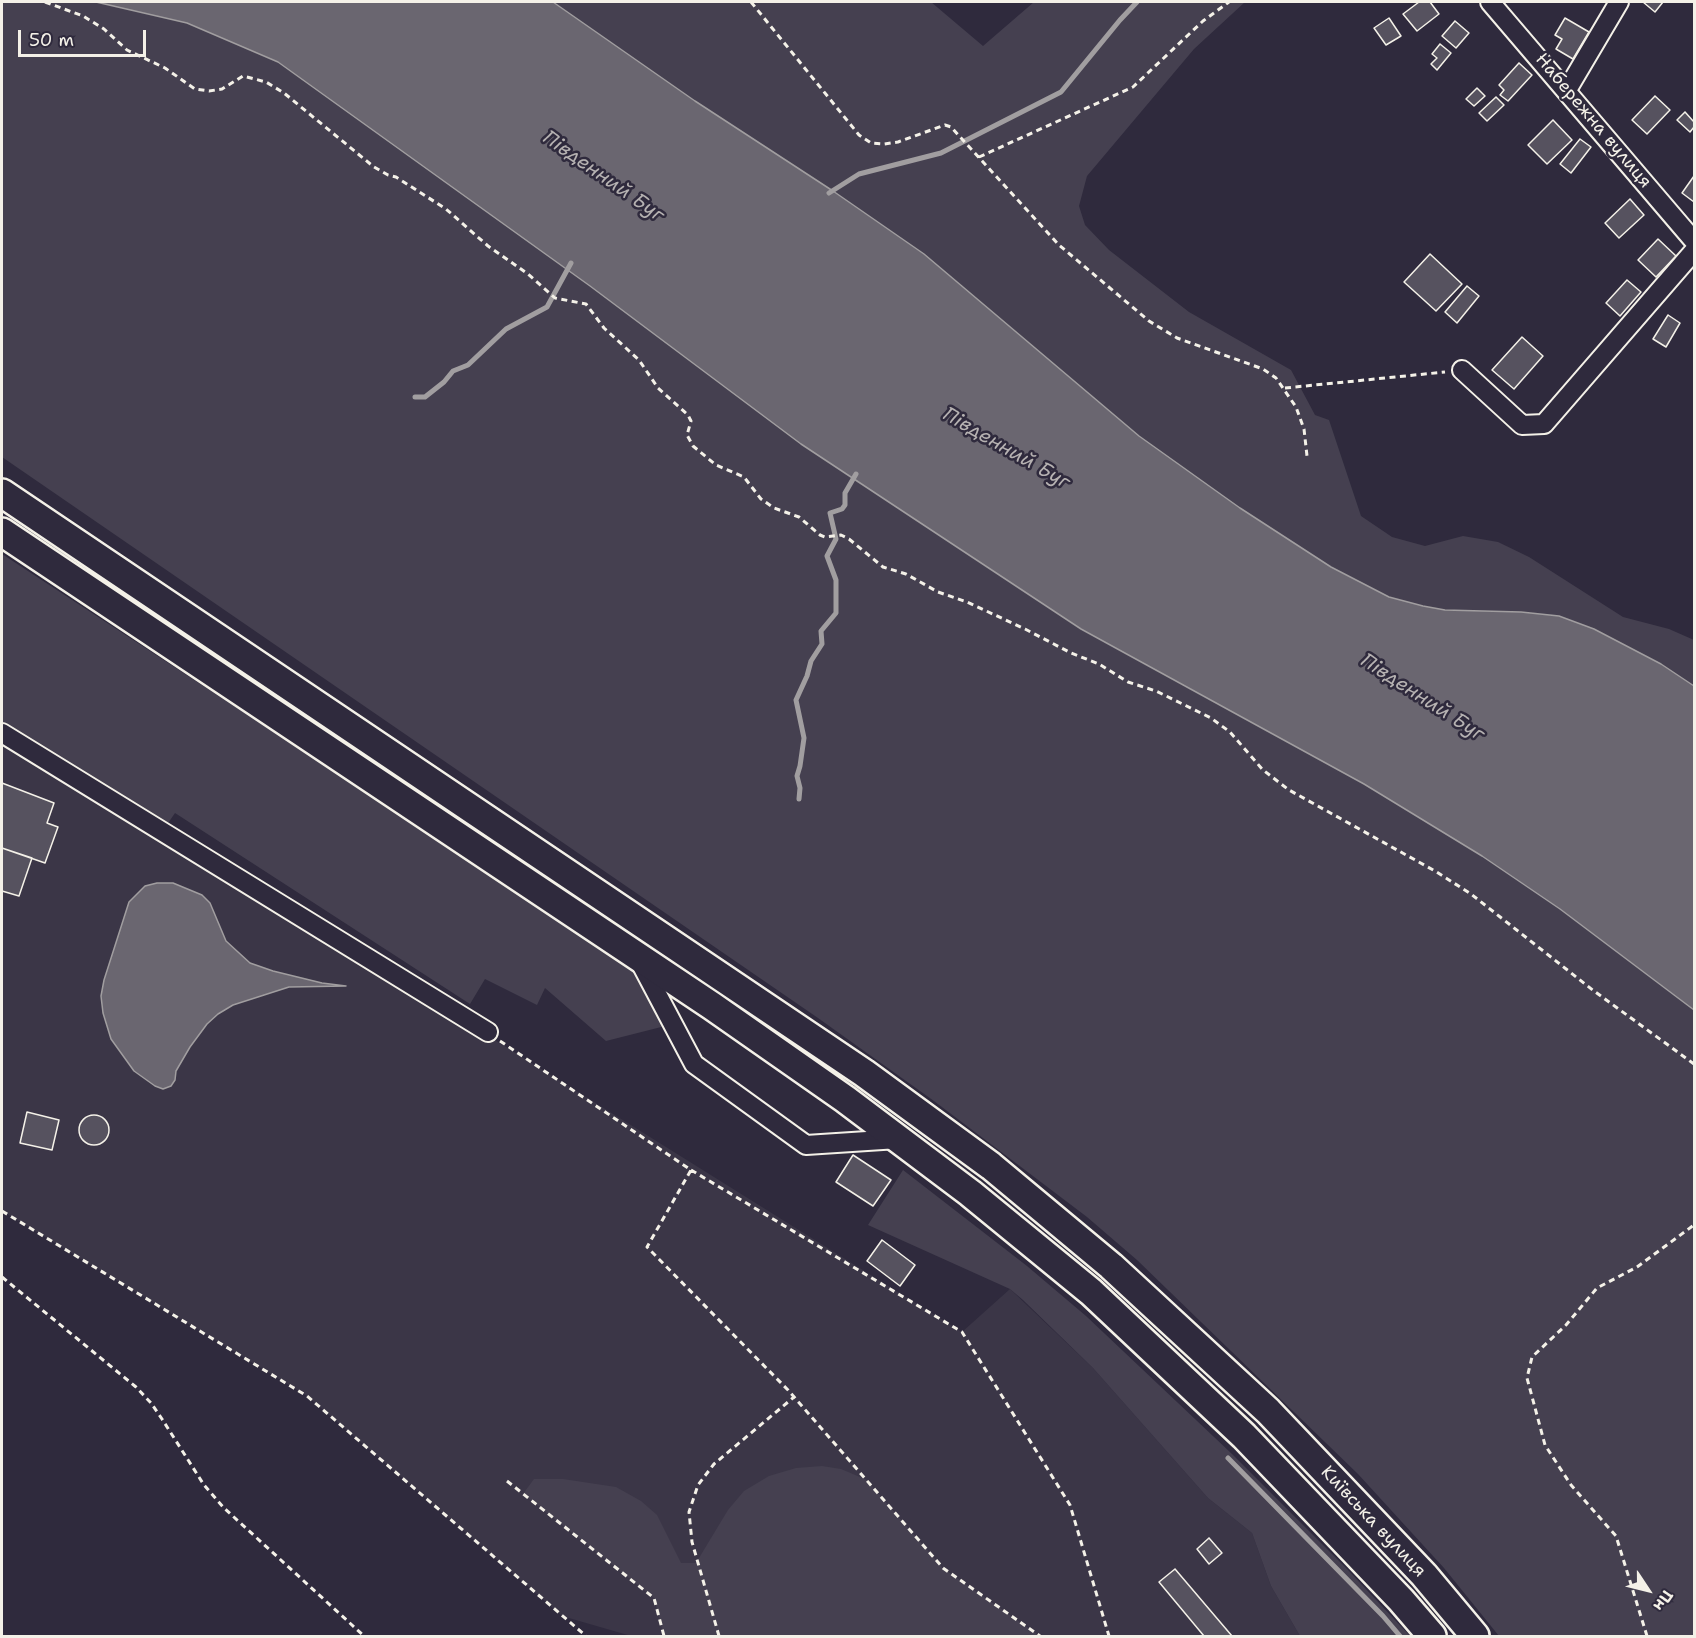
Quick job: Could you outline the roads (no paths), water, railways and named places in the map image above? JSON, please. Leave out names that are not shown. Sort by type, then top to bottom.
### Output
[{"type":"highway","name":"Київська вулиця","points":[[2,493],[864,1073],[991,1166],[1111,1266],[1268,1411],[1424,1575],[1475,1636]]},
{"type":"highway","name":"Київська вулиця","points":[[2,531],[637,956],[845,1099],[970,1193],[1090,1292],[1244,1436],[1401,1600],[1432,1636]]},
{"type":"highway","points":[[845,1099],[864,1073]]},
{"type":"street","name":"Набережна вулиця","points":[[1490,2],[1695,241]]},
{"type":"street","points":[[1567,90],[1619,2]]},
{"type":"street","points":[[1462,370],[1522,424],[1544,424],[1695,251]]},
{"type":"street","points":[[2,733],[488,1032]]},
{"type":"street","points":[[637,956],[694,1064],[806,1145],[898,1140]]},
{"type":"water","name":"Південний Буг","points":[[96,2],[553,2],[695,101],[833,191],[924,254],[1139,436],[1240,508],[1331,567],[1389,597],[1423,606],[1445,610],[1521,612],[1559,616],[1594,629],[1661,664],[1694,686],[1694,1010],[1560,909],[1482,856],[1364,784],[1081,629],[801,444],[590,286],[278,62],[187,23]]},
{"type":"water","points":[[173,883],[202,895],[210,903],[226,941],[250,963],[322,983],[346,986],[289,987],[233,1005],[207,1024],[176,1071],[175,1080],[171,1086],[163,1089],[155,1086],[134,1071],[111,1039],[103,1013],[101,996],[129,902],[145,886]]},
{"type":"waterway","points":[[829,193],[859,174],[941,153],[1061,92],[1137,2]]},
{"type":"waterway","points":[[415,397],[425,397],[444,382],[453,371],[468,365],[506,329],[547,307],[571,263]]},
{"type":"waterway","points":[[799,799],[800,788],[797,776],[804,738],[796,700],[811,661],[822,644],[821,631],[836,613],[836,580],[827,556],[836,539],[830,513],[842,509],[845,505],[845,493],[856,474]]},
{"type":"waterway","points":[[1228,1458],[1400,1636]]}]
